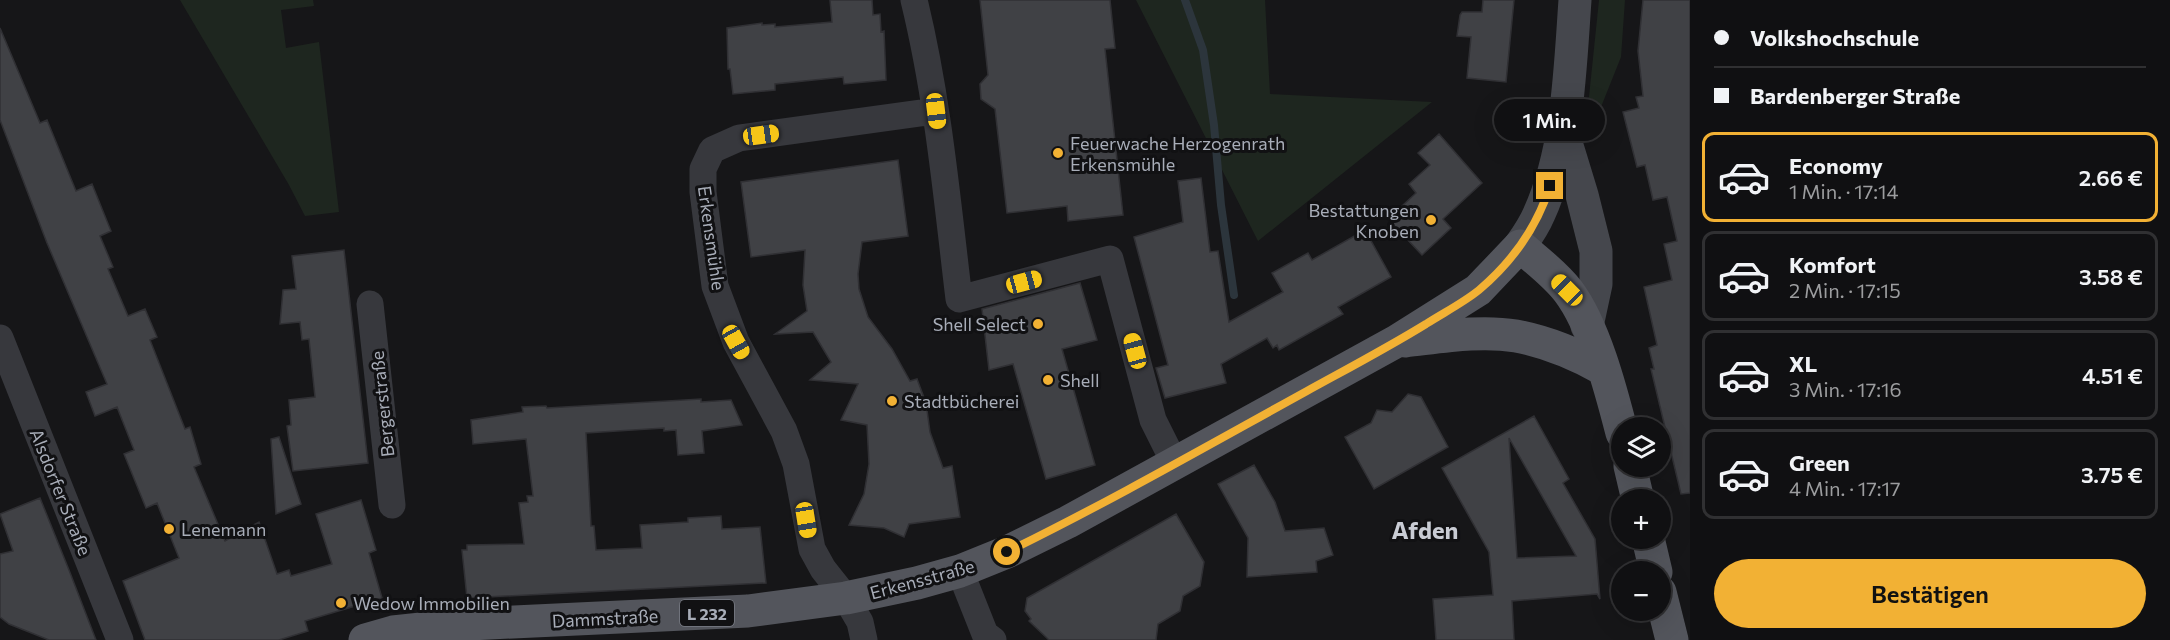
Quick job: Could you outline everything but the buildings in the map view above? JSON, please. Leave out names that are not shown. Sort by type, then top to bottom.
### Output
[{"type":"main road","points":[[1575,0],[1563,131],[1554,173],[1538,218],[1520,246],[1567,290],[1587,326],[1617,417]]},
{"type":"main road","points":[[1563,131],[1596,251],[1596,284],[1587,326]]},
{"type":"main road","name":"Erkensstraße","points":[[846,598],[960,571],[1007,552],[1068,522],[1397,341],[1478,290],[1520,246]]},
{"type":"main road","points":[[1397,341],[1476,334],[1516,336],[1558,347],[1603,369]]},
{"type":"main road","name":"Dammstraße","points":[[365,640],[393,632],[469,624],[748,611],[846,598]]},
{"type":"main road","points":[[1667,621],[1671,640]]},
{"type":"street","points":[[914,0],[925,44],[936,111],[959,299],[1110,259],[1154,420],[1175,464]]},
{"type":"street","name":"Erkensmühle","points":[[864,640],[860,622],[846,598],[822,569],[812,549],[796,465],[784,431],[736,342],[716,286],[703,192],[703,169],[712,150],[739,138],[936,111]]},
{"type":"street","name":"Bergerstraße","points":[[370,304],[392,505]]},
{"type":"street","name":"Alsdorfer Straße","points":[[1,342],[120,640]]},
{"type":"street","points":[[960,571],[986,633],[993,640]]},
{"type":"shaded area","points":[[180,0],[313,0],[314,6],[281,10],[286,48],[319,42],[339,212],[305,216]]},
{"type":"shaded area","points":[[1136,0],[1265,0],[1270,94],[1432,102],[1258,241]]},
{"type":"shaded area","points":[[1599,0],[1625,0],[1621,57],[1599,112],[1587,116]]},
{"type":"waterway","points":[[1185,0],[1203,50],[1234,295]]},
{"type":"place","name":"Feuerwache Herzogenrath Erkensmühle","points":[[1058,153]]},
{"type":"place","name":"Bestattungen Knoben","points":[[1431,220]]},
{"type":"place","name":"Shell Select","points":[[1038,324]]},
{"type":"place","name":"Shell","points":[[1048,380]]},
{"type":"place","name":"Stadtbücherei","points":[[892,401]]},
{"type":"place","name":"Lenemann","points":[[169,529]]},
{"type":"place","name":"Wedow Immobilien","points":[[341,603]]},
{"type":"district","name":"Afden","points":[[1425,529]]},
{"type":"route","points":[[1007,552],[1167,469],[1448,311],[1478,290],[1520,246],[1538,218],[1550,186]]}]
